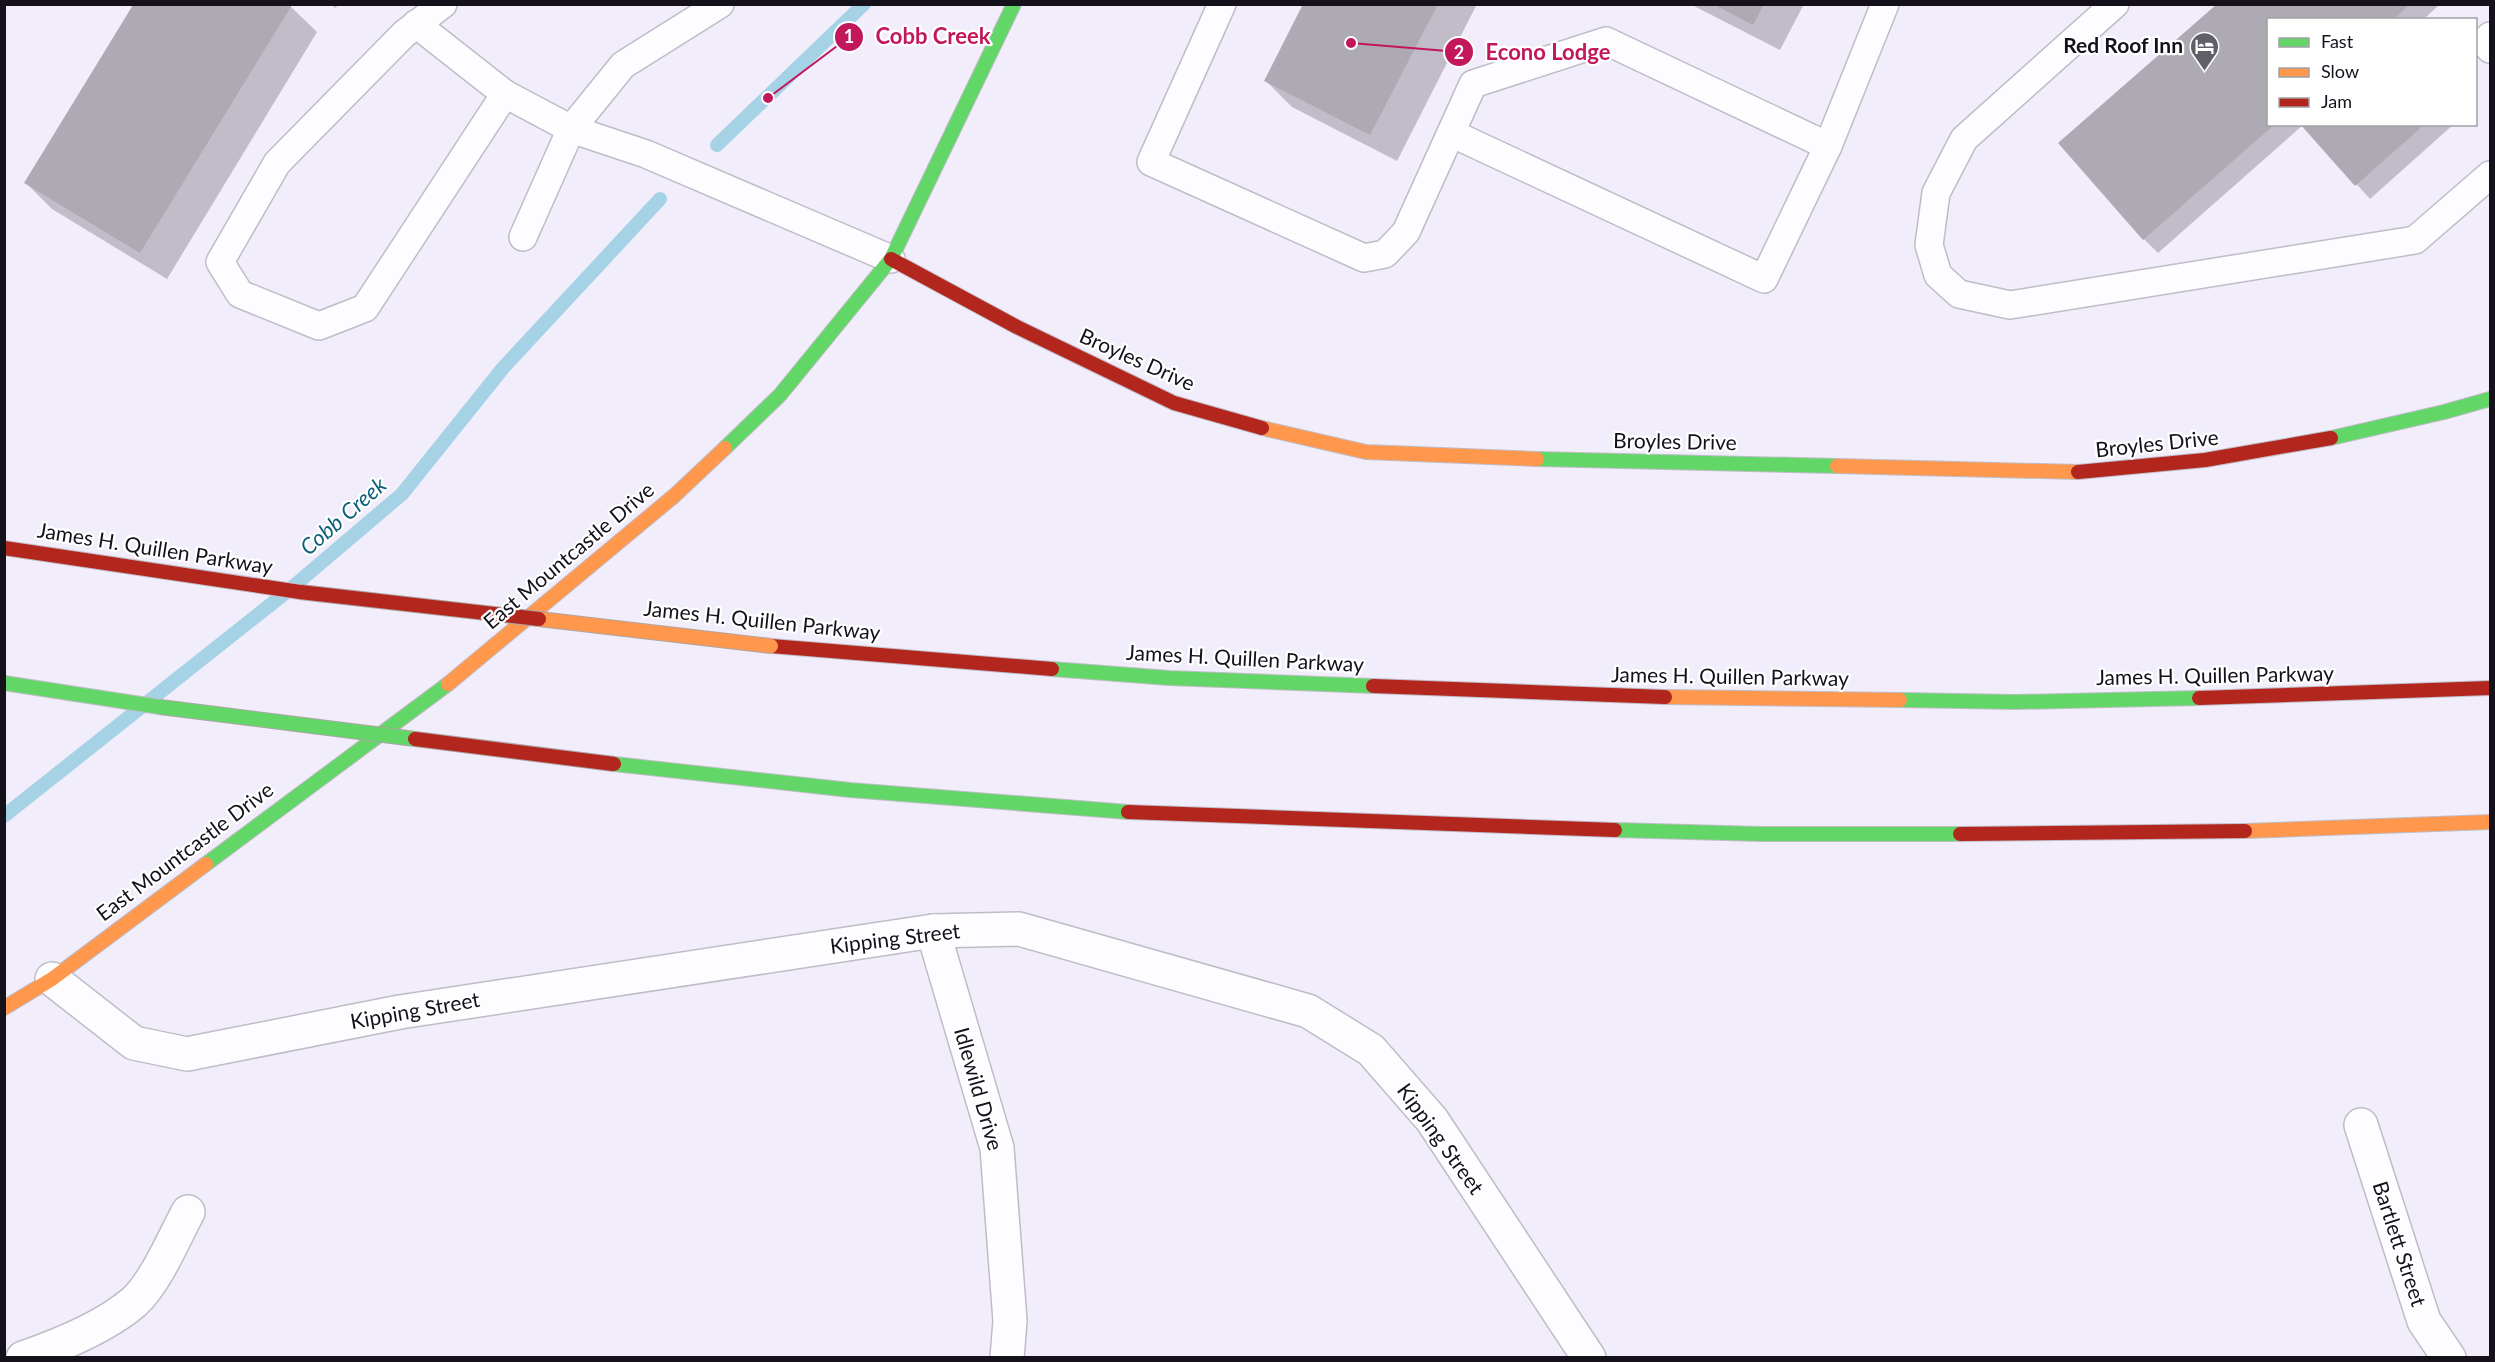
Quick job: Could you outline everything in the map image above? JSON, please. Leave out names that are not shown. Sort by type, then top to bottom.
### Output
[{"type":"main road","name":"East Mountcastle Drive","points":[[4,1008],[51,979],[458,675],[674,496],[780,395],[891,259],[1014,4]]},
{"type":"main road","name":"Broyles Drive","points":[[891,259],[1017,327],[1174,403],[1270,430],[1366,452],[1439,457],[2089,472],[2175,465],[2274,450],[2373,429],[2490,399]]},
{"type":"main road","name":"James H. Quillen Parkway","points":[[4,548],[300,592],[771,645],[1169,678],[1618,697],[2016,702],[2401,693],[2490,688]]},
{"type":"main road","points":[[4,683],[160,707],[614,764],[850,790],[1127,812],[1454,826],[1761,834],[2172,833],[2490,822]]},
{"type":"street","name":"Kipping Street","points":[[51,979],[134,1043],[187,1054],[400,1012],[933,931],[1019,929],[1308,1011],[1371,1050],[1432,1120],[1589,1358]]},
{"type":"street","name":"Idlewild Drive","points":[[933,931],[997,1148],[1010,1322],[1006,1358]]},
{"type":"street","name":"Bartlett Street","points":[[2361,1125],[2424,1321],[2449,1358]]},
{"type":"street","points":[[23,1358],[92,1328],[134,1302],[150,1281],[188,1212]]},
{"type":"lane","points":[[442,4],[416,24],[277,163],[220,262],[240,294],[319,326],[365,308],[505,94]]},
{"type":"lane","points":[[522,237],[571,129],[623,65],[720,4]]},
{"type":"lane","points":[[1221,4],[1151,162],[1364,258],[1385,254],[1406,232],[1473,84],[1606,41],[1828,146]]},
{"type":"lane","points":[[1450,133],[1764,279],[1828,146],[1886,4]]},
{"type":"lane","points":[[2115,4],[1964,139],[1936,193],[1929,245],[1938,275],[1959,294],[2010,305],[2415,240],[2490,175]]},
{"type":"lane","points":[[416,24],[505,94],[571,129],[646,154],[891,259]]},
{"type":"lane","points":[[2490,36],[2484,42],[2490,49]]},
{"type":"building","points":[[1303,4],[1438,4],[1370,135],[1264,81]]},
{"type":"building","points":[[1713,4],[1764,4],[1753,25]]},
{"type":"building","name":"Red Roof Inn","points":[[2217,4],[2410,4],[2395,18],[2267,18],[2267,126],[2273,126],[2143,240],[2058,143]]},
{"type":"building","points":[[133,5],[292,5],[140,253],[24,183]]},
{"type":"building","points":[[2302,126],[2423,126],[2355,186]]},
{"type":"waterway","name":"Cobb Creek","points":[[717,145],[864,4]]},
{"type":"waterway","name":"Cobb Creek","points":[[4,816],[289,590],[402,494],[503,368],[660,199]]},
{"type":"traffic: fast","points":[[725,448],[780,395],[891,259],[1014,4]]},
{"type":"traffic: fast","points":[[2331,438],[2490,399]]},
{"type":"traffic: fast","points":[[1537,459],[1837,466]]},
{"type":"traffic: fast","points":[[1052,669],[1169,678],[1373,686]]},
{"type":"traffic: fast","points":[[4,683],[160,707]]},
{"type":"traffic: fast","points":[[206,864],[448,684]]},
{"type":"traffic: fast","points":[[1900,700],[2016,702],[2199,698]]},
{"type":"traffic: fast","points":[[160,707],[415,739]]},
{"type":"traffic: fast","points":[[614,764],[850,790],[1128,812]]},
{"type":"traffic: fast","points":[[1615,830],[1761,834],[1960,834]]},
{"type":"traffic: slow","points":[[1262,428],[1366,452],[1537,459]]},
{"type":"traffic: slow","points":[[448,684],[674,496],[725,448]]},
{"type":"traffic: slow","points":[[1837,466],[2078,472]]},
{"type":"traffic: slow","points":[[539,619],[771,646]]},
{"type":"traffic: slow","points":[[1665,697],[1900,700]]},
{"type":"traffic: slow","points":[[2245,831],[2490,822]]},
{"type":"traffic: slow","points":[[4,1008],[52,979],[206,864]]},
{"type":"traffic: jam","points":[[891,259],[1017,327],[1174,403],[1262,428]]},
{"type":"traffic: jam","points":[[2078,472],[2205,460],[2331,438]]},
{"type":"traffic: jam","points":[[4,548],[300,592]]},
{"type":"traffic: jam","points":[[300,592],[539,619]]},
{"type":"traffic: jam","points":[[771,646],[1052,669]]},
{"type":"traffic: jam","points":[[1373,686],[1665,697]]},
{"type":"traffic: jam","points":[[2199,698],[2490,688]]},
{"type":"traffic: jam","points":[[415,739],[614,764]]},
{"type":"traffic: jam","points":[[1128,812],[1615,830]]},
{"type":"traffic: jam","points":[[1960,834],[2245,831]]},
{"type":"place","name":"Econo Lodge","points":[[1351,43]]},
{"type":"place","name":"Red Roof Inn","points":[[2204,72]]},
{"type":"place","name":"Cobb Creek","points":[[768,98]]}]
